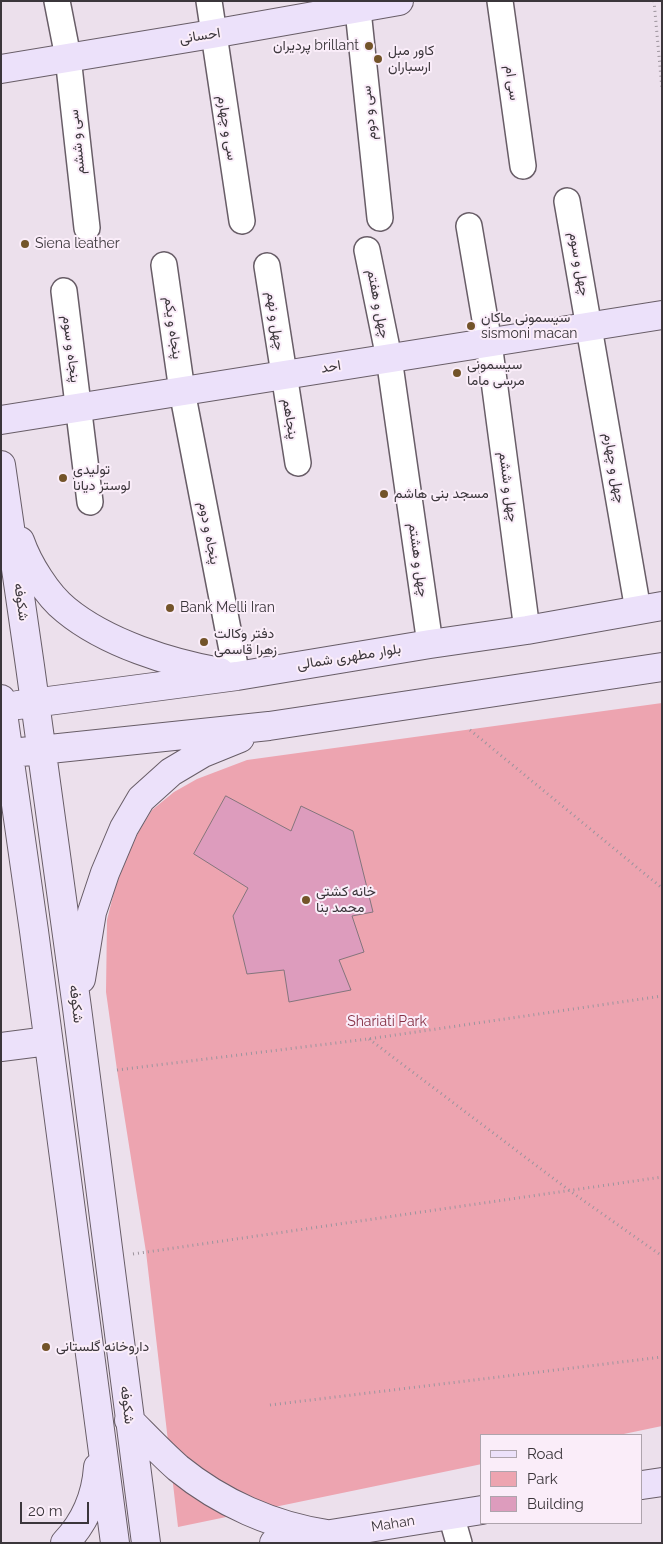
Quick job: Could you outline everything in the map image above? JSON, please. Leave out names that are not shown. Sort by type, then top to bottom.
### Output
[{"type":"main road","name":"احسانی","points":[[1,69],[212,34],[358,4],[398,1]]},
{"type":"main road","name":"احد","points":[[1,420],[662,315]]},
{"type":"main road","points":[[3,474],[23,548],[39,579],[65,609],[97,631],[132,647],[207,670],[237,676]]},
{"type":"main road","name":"شکوفه","points":[[3,474],[77,1008],[146,1543]]},
{"type":"main road","name":"بلوار مطهری شمالی","points":[[2,705],[237,676],[527,630],[650,608]]},
{"type":"main road","points":[[5,754],[269,726],[662,667]]},
{"type":"main road","points":[[2,705],[5,754],[34,931],[115,1543]]},
{"type":"main road","points":[[77,1008],[92,912],[105,873],[124,828],[141,799],[171,772],[203,753],[269,726]]},
{"type":"main road","points":[[1,847],[15,866],[34,931]]},
{"type":"main road","points":[[1,1047],[48,1041]]},
{"type":"main road","points":[[129,1420],[178,1467],[203,1486],[234,1505],[272,1521],[328,1538]]},
{"type":"main road","points":[[65,1543],[76,1531],[89,1508],[97,1478],[100,1430]]},
{"type":"main road","points":[[643,1486],[662,1482]]},
{"type":"main road","name":"Mahan","points":[[274,1543],[328,1538],[480,1510]]},
{"type":"street","name":"سی و ششم","points":[[57,1],[68,57],[87,228]]},
{"type":"street","name":"سی و چهارم","points":[[209,1],[212,34],[242,221]]},
{"type":"street","name":"سی ام","points":[[500,1],[523,166]]},
{"type":"street","name":"سی و دوم","points":[[358,4],[380,218]]},
{"type":"street","name":"چهل و سوم","points":[[567,202],[590,326]]},
{"type":"street","name":"چهل و ششم","points":[[469,226],[489,343],[527,630]]},
{"type":"street","name":"چهل و هفتم","points":[[368,250],[389,358]]},
{"type":"street","name":"پنجاه و یکم","points":[[164,265],[182,391]]},
{"type":"street","name":"چهل و نهم","points":[[267,266],[283,375]]},
{"type":"street","name":"پنجاه و سوم","points":[[64,291],[90,502]]},
{"type":"street","name":"چهل و چهارم","points":[[590,326],[650,608]]},
{"type":"street","name":"چهل و هشتم","points":[[389,358],[430,644]]},
{"type":"street","name":"پنجاهم","points":[[283,375],[298,463]]},
{"type":"street","name":"پنجاه و دوم","points":[[182,391],[237,676]]},
{"type":"street","points":[[451,1515],[459,1543]]},
{"type":"path","points":[[654,1],[662,89]]},
{"type":"path","points":[[470,730],[662,888]]},
{"type":"path","points":[[117,1070],[368,1039],[662,996]]},
{"type":"path","points":[[368,1039],[570,1191],[662,1256]]},
{"type":"path","points":[[108,1257],[662,1177]]},
{"type":"path","points":[[270,1404],[662,1357]]},
{"type":"green space","name":"Shariati Park","points":[[662,703],[662,1426],[624,1434],[480,1434],[480,1464],[178,1527],[146,1252],[106,992],[107,920],[115,888],[127,857],[138,833],[152,810],[174,792],[197,779],[247,760]]},
{"type":"building","name":"خانه کشتی محمد بنا","points":[[226,796],[291,831],[301,806],[353,831],[373,912],[352,916],[364,952],[339,960],[351,990],[289,1002],[284,970],[247,974],[233,916],[248,888],[194,854]]},
{"type":"place","name":"پردیران brillant","points":[[369,46]]},
{"type":"place","name":"كاور مبل ارسباران","points":[[378,59]]},
{"type":"place","name":"Siena leather","points":[[25,244]]},
{"type":"place","name":"سیسمونی ماکان sismoni macan","points":[[471,326]]},
{"type":"place","name":"سیسمونی مرسی ماما","points":[[457,373]]},
{"type":"place","name":"تولیدی لوستر دیانا","points":[[63,478]]},
{"type":"place","name":"مسجد بنی هاشم","points":[[384,494]]},
{"type":"place","name":"Bank Melli Iran","points":[[170,608]]},
{"type":"place","name":"دفتر وکالت زهرا قاسمی","points":[[204,642]]},
{"type":"place","name":"خانه کشتی محمد بنا","points":[[306,900]]},
{"type":"place","name":"داروخانه گلستانی","points":[[46,1347]]}]
